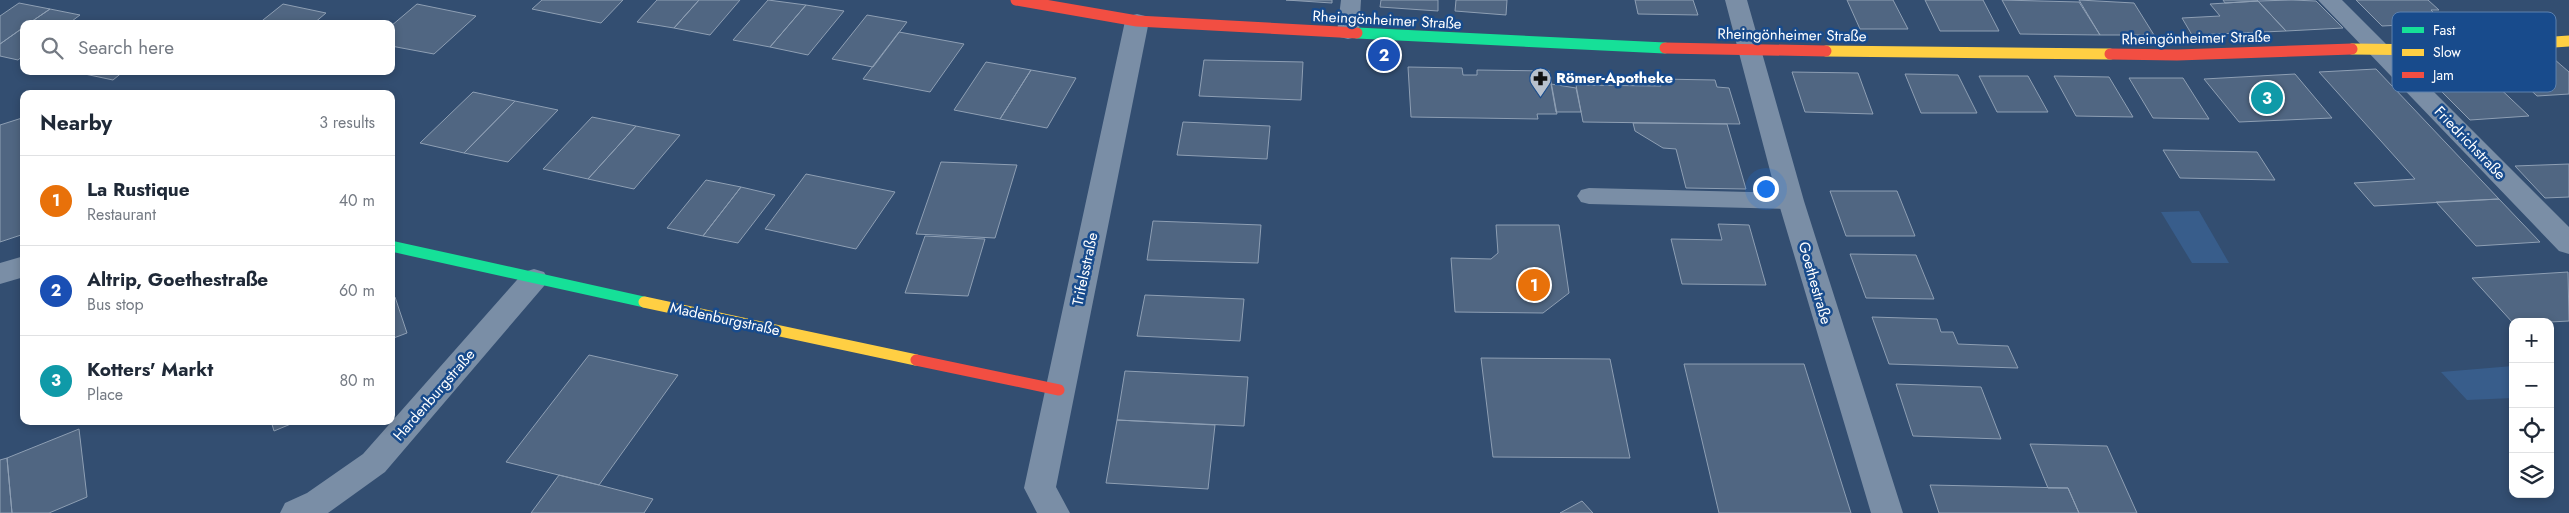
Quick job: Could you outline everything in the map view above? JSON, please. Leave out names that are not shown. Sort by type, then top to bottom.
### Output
[{"type":"street","name":"Rheingönheimer Straße","points":[[1016,0],[1137,21],[1602,46],[1752,50],[2177,55],[2392,49]]},
{"type":"street","name":"Goethestraße","points":[[1736,0],[1752,50],[1791,201],[1835,350],[1887,513]]},
{"type":"street","name":"Friedrichstraße","points":[[2329,0],[2392,64]]},
{"type":"street","name":"Trifelsstraße","points":[[1054,513],[1040,488],[1137,21]]},
{"type":"street","name":"Rheingönheimer Straße","points":[[2556,42],[2569,41]]},
{"type":"street","name":"Friedrichstraße","points":[[2419,92],[2569,244]]},
{"type":"street","name":"Madenburgstraße","points":[[395,247],[1059,390]]},
{"type":"street","points":[[0,274],[20,267]]},
{"type":"street","name":"Hardenburgstraße","points":[[296,513],[318,503],[374,463],[534,278]]},
{"type":"lane","points":[[1348,32],[1351,0]]},
{"type":"lane","points":[[1589,196],[1791,201]]},
{"type":"water","points":[[2199,211],[2229,263],[2192,263],[2161,212]]},
{"type":"water","points":[[2509,366],[2509,398],[2467,400],[2441,372]]},
{"type":"building","points":[[542,0],[623,0],[601,23],[532,9]]},
{"type":"building","points":[[657,0],[699,0],[674,28],[637,22]]},
{"type":"building","points":[[699,0],[740,0],[710,35],[674,28]]},
{"type":"building","points":[[768,0],[806,5],[770,47],[733,40]]},
{"type":"building","points":[[1286,0],[1332,0],[1332,3]]},
{"type":"building","points":[[1381,0],[1438,0],[1438,11],[1380,7]]},
{"type":"building","points":[[1456,0],[1507,0],[1506,15],[1455,11]]},
{"type":"building","points":[[1635,0],[1693,0],[1698,15],[1638,14]]},
{"type":"building","points":[[1847,0],[1893,0],[1908,29],[1860,29]]},
{"type":"building","points":[[1925,0],[1983,0],[1999,31],[1940,31]]},
{"type":"building","points":[[2002,0],[2079,2],[2100,35],[2020,34]]},
{"type":"building","points":[[2079,0],[2134,3],[2154,35],[2100,35]]},
{"type":"building","points":[[2223,0],[2257,0],[2258,1],[2225,3]]},
{"type":"building","points":[[2356,0],[2428,0],[2439,10],[2431,10],[2433,12],[2392,12],[2392,26],[2382,26]]},
{"type":"building","points":[[2258,1],[2316,1],[2343,28],[2286,31]]},
{"type":"building","points":[[2258,1],[2286,31],[2192,35],[2182,18],[2220,16],[2210,4]]},
{"type":"building","points":[[19,3],[50,9],[34,20],[20,20],[20,30],[0,44],[0,16]]},
{"type":"building","points":[[283,4],[326,13],[318,20],[263,20]]},
{"type":"building","points":[[417,4],[476,16],[434,54],[395,47],[395,23]]},
{"type":"building","points":[[806,5],[844,11],[808,55],[770,47]]},
{"type":"building","points":[[50,9],[80,15],[73,20],[34,20]]},
{"type":"building","points":[[867,15],[907,22],[873,67],[832,59]]},
{"type":"building","points":[[20,30],[20,58],[18,60],[0,56],[0,44]]},
{"type":"building","points":[[899,32],[964,44],[930,92],[863,79]]},
{"type":"building","points":[[1204,60],[1303,62],[1301,100],[1199,96]]},
{"type":"building","points":[[2556,61],[2569,72],[2569,94],[2537,96],[2533,92],[2556,92]]},
{"type":"building","points":[[986,62],[1031,70],[1000,119],[954,110]]},
{"type":"building","points":[[1408,67],[1462,68],[1463,75],[1477,75],[1477,70],[1549,71],[1557,114],[1537,114],[1538,119],[1411,117]]},
{"type":"building","points":[[2376,69],[2392,86],[2392,92],[2398,92],[2499,199],[2374,206],[2354,183],[2415,179],[2319,72]]},
{"type":"building","points":[[1031,70],[1076,78],[1047,128],[1000,119]]},
{"type":"building","points":[[1792,72],[1858,73],[1873,114],[1805,112]]},
{"type":"building","points":[[1905,74],[1958,75],[1977,113],[1921,113]]},
{"type":"building","points":[[2295,74],[2332,118],[2239,122],[2204,79]]},
{"type":"building","points":[[89,75],[119,75],[113,80]]},
{"type":"building","points":[[1979,76],[2028,76],[2048,112],[1997,112]]},
{"type":"building","points":[[2054,76],[2109,77],[2133,117],[2076,116]]},
{"type":"building","points":[[2129,78],[2183,78],[2209,119],[2153,118]]},
{"type":"building","points":[[1659,79],[1715,80],[1717,87],[1729,88],[1740,124],[1583,122],[1576,85],[1661,86]]},
{"type":"building","points":[[1551,84],[1576,88],[1581,112],[1556,112]]},
{"type":"building","points":[[473,92],[515,101],[464,153],[420,143]]},
{"type":"building","points":[[2442,92],[2504,92],[2529,116],[2470,120]]},
{"type":"building","points":[[515,101],[558,110],[508,162],[464,153]]},
{"type":"building","points":[[592,117],[636,126],[588,179],[543,169]]},
{"type":"building","points":[[20,119],[20,235],[0,242],[0,125]]},
{"type":"building","points":[[1183,122],[1270,126],[1267,159],[1177,155]]},
{"type":"building","points":[[1633,123],[1727,124],[1746,189],[1686,188],[1676,149],[1663,148],[1635,131]]},
{"type":"building","points":[[636,126],[680,135],[634,189],[588,179]]},
{"type":"building","points":[[2163,150],[2257,152],[2275,180],[2180,178]]},
{"type":"building","points":[[941,162],[1017,165],[995,238],[916,234]]},
{"type":"building","points":[[2569,164],[2569,197],[2545,198],[2515,166]]},
{"type":"building","points":[[806,174],[895,192],[856,249],[765,229]]},
{"type":"building","points":[[706,180],[741,187],[703,236],[667,228]]},
{"type":"building","points":[[741,187],[775,195],[738,243],[703,236]]},
{"type":"building","points":[[1830,191],[1897,191],[1915,236],[1846,236]]},
{"type":"building","points":[[2499,199],[2540,242],[2476,246],[2436,202]]},
{"type":"building","points":[[1153,221],[1261,225],[1258,263],[1147,260]]},
{"type":"building","points":[[1718,224],[1749,225],[1766,285],[1682,284],[1671,239],[1722,240]]},
{"type":"building","points":[[1496,225],[1559,225],[1569,293],[1543,313],[1455,312],[1451,258],[1491,259],[1498,253]]},
{"type":"building","points":[[925,236],[985,239],[968,296],[905,293]]},
{"type":"building","points":[[1850,254],[1916,255],[1934,299],[1866,298]]},
{"type":"building","points":[[2568,272],[2569,321],[2554,322],[2554,318],[2509,319],[2472,278]]},
{"type":"building","points":[[1145,295],[1244,299],[1240,341],[1137,336]]},
{"type":"building","points":[[395,297],[407,333],[395,338]]},
{"type":"building","points":[[1872,317],[1937,319],[1941,332],[1953,332],[1958,344],[2008,346],[2018,368],[1889,364]]},
{"type":"building","points":[[589,355],[678,375],[599,485],[506,462]]},
{"type":"building","points":[[1481,358],[1610,359],[1630,458],[1493,457]]},
{"type":"building","points":[[1684,364],[1804,364],[1851,513],[1719,513]]},
{"type":"building","points":[[1125,371],[1248,377],[1244,426],[1117,420]]},
{"type":"building","points":[[1896,384],[1981,387],[2001,439],[1913,436]]},
{"type":"building","points":[[1117,420],[1215,425],[1208,489],[1106,483]]},
{"type":"building","points":[[272,425],[288,425],[274,431]]},
{"type":"building","points":[[79,429],[87,497],[49,513],[12,513],[7,458]]},
{"type":"building","points":[[2030,444],[2107,446],[2137,513],[2079,513],[2068,488],[2048,488]]},
{"type":"building","points":[[7,458],[12,513],[0,513],[0,460]]},
{"type":"building","points":[[559,475],[653,499],[644,513],[531,513]]},
{"type":"building","points":[[1930,485],[2068,488],[2079,513],[1939,513]]},
{"type":"building","points":[[1582,501],[1593,513],[1560,513]]},
{"type":"traffic: fast","points":[[1357,33],[1665,48]]},
{"type":"traffic: fast","points":[[395,247],[644,302]]},
{"type":"traffic: slow","points":[[2556,42],[2569,41]]},
{"type":"traffic: slow","points":[[2352,49],[2392,49]]},
{"type":"traffic: slow","points":[[1826,51],[2110,54]]},
{"type":"traffic: slow","points":[[644,302],[916,360]]},
{"type":"traffic: jam","points":[[1016,0],[1137,21],[1357,33]]},
{"type":"traffic: jam","points":[[1665,48],[1826,51]]},
{"type":"traffic: jam","points":[[2110,54],[2177,55],[2352,49]]},
{"type":"traffic: jam","points":[[916,360],[1059,390]]},
{"type":"place","name":"Altrip, Goethestraße","points":[[1384,55]]},
{"type":"place","name":"Römer-Apotheke","points":[[1540,97]]},
{"type":"place","name":"Kotters' Markt","points":[[2267,98]]},
{"type":"place","name":"La Rustique","points":[[1534,285]]}]
